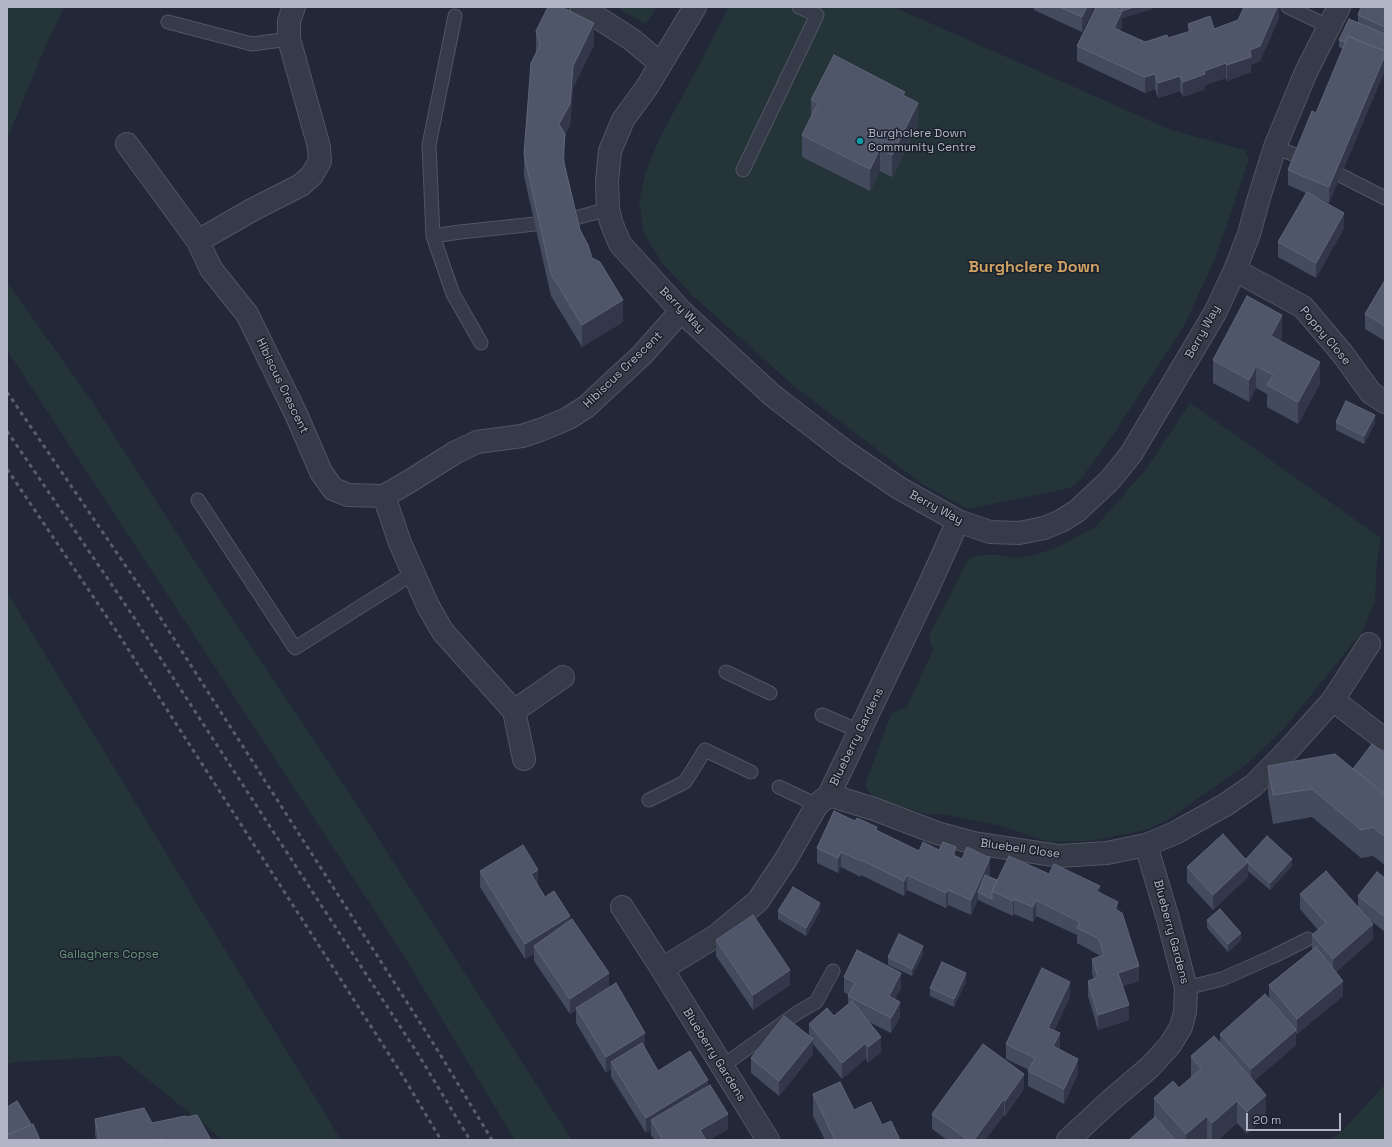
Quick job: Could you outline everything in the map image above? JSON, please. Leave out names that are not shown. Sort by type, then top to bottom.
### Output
[{"type":"street","points":[[198,241],[252,210],[301,185],[312,175],[320,160],[319,146],[289,39],[289,21],[294,7]]},
{"type":"street","points":[[581,7],[631,39],[661,64]]},
{"type":"street","name":"Berry Way","points":[[695,7],[647,87],[623,120],[610,150],[607,181],[608,209],[611,222],[620,244],[681,311],[772,395],[846,452],[899,488],[958,521],[990,532],[1019,533],[1044,528],[1077,512],[1110,480],[1131,454],[1212,319],[1235,270],[1249,234],[1275,147],[1306,72],[1339,7]]},
{"type":"street","name":"Hibiscus Crescent","points":[[127,144],[198,241],[211,269],[247,314],[296,414],[321,472],[333,489],[348,495],[384,496],[456,452],[477,442],[522,436],[567,419],[586,407],[642,355],[681,311]]},
{"type":"street","name":"Poppy Close","points":[[1235,270],[1303,307],[1342,353],[1371,394],[1385,402]]},
{"type":"street","points":[[384,496],[400,543],[428,606],[443,632],[514,711],[524,759]]},
{"type":"street","name":"Blueberry Gardens","points":[[662,969],[716,936],[758,902],[823,800],[871,709],[928,590],[958,521]]},
{"type":"street","name":"Bluebell Close","points":[[823,800],[874,809],[937,833],[974,843],[1059,856],[1107,853],[1146,845],[1175,833],[1225,805],[1254,785],[1334,700],[1369,644]]},
{"type":"street","points":[[514,711],[563,677]]},
{"type":"street","points":[[1334,700],[1384,739]]},
{"type":"street","name":"Blueberry Gardens","points":[[1068,1140],[1110,1101],[1150,1067],[1170,1045],[1181,1027],[1185,1012],[1186,988],[1168,919],[1146,845]]},
{"type":"street","name":"Blueberry Gardens","points":[[622,907],[768,1140]]},
{"type":"lane","points":[[743,170],[817,15],[800,7]]},
{"type":"lane","points":[[1288,7],[1330,26]]},
{"type":"lane","points":[[455,16],[429,145],[433,236],[453,294],[481,343]]},
{"type":"lane","points":[[168,22],[252,44],[289,39]]},
{"type":"lane","points":[[1275,147],[1300,157]]},
{"type":"lane","points":[[1340,175],[1385,198]]},
{"type":"lane","points":[[572,219],[608,209]]},
{"type":"lane","points":[[433,236],[535,224]]},
{"type":"lane","points":[[198,500],[295,648],[414,573]]},
{"type":"lane","points":[[726,672],[770,693]]},
{"type":"lane","points":[[822,715],[859,731]]},
{"type":"lane","points":[[649,800],[685,782],[705,750],[751,772]]},
{"type":"lane","points":[[779,787],[823,800]]},
{"type":"lane","points":[[1186,988],[1222,979],[1308,939]]},
{"type":"lane","points":[[721,1067],[797,1013],[816,1002],[833,971]]},
{"type":"green space","points":[[7,7],[64,7],[44,50],[7,139]]},
{"type":"green space","points":[[621,7],[657,7],[646,24],[620,10]]},
{"type":"green space","points":[[729,7],[894,7],[1171,130],[1245,150],[1249,159],[1215,259],[1184,326],[1111,438],[1080,480],[1070,488],[968,509],[922,484],[794,386],[692,295],[663,264],[644,234],[639,201],[646,172],[659,139]]},
{"type":"green space","points":[[7,282],[95,406],[218,597],[353,799],[572,1140],[515,1140],[401,951],[7,350]]},
{"type":"green space","points":[[1190,403],[1381,538],[1377,560],[1375,602],[1362,632],[1281,732],[1248,763],[1169,819],[1148,829],[1088,841],[1048,842],[1005,827],[942,814],[925,814],[884,801],[871,795],[865,785],[891,714],[907,707],[933,650],[929,636],[966,563],[971,557],[983,555],[999,555],[1015,558],[1035,555],[1060,546],[1095,527],[1146,469]]},
{"type":"green space","name":"Gallaghers Copse","points":[[7,592],[341,1140],[223,1140],[119,1056],[15,1062],[7,1064]]},
{"type":"green space","points":[[1385,1084],[1385,1140],[1331,1140],[1346,1127]]},
{"type":"building","points":[[548,7],[564,8],[594,23],[573,66],[570,104],[559,124],[565,134],[563,159],[580,230],[588,245],[592,258],[600,262],[623,300],[582,325],[551,274],[524,154],[531,63],[540,45],[536,31]]},
{"type":"building","points":[[1060,7],[1087,7],[1082,17]]},
{"type":"building","points":[[1096,7],[1114,7],[1122,11],[1114,28],[1145,42],[1167,35],[1168,38],[1191,31],[1188,24],[1210,16],[1214,29],[1238,20],[1244,7],[1277,7],[1260,46],[1250,50],[1251,57],[1227,65],[1226,63],[1204,71],[1205,74],[1183,82],[1180,76],[1158,83],[1155,74],[1145,77],[1077,46]]},
{"type":"building","points":[[1120,7],[1134,7],[1122,11]]},
{"type":"building","points":[[1361,7],[1385,7],[1385,27],[1358,15]]},
{"type":"building","points":[[1349,19],[1385,34],[1385,51],[1348,36],[1346,42],[1339,40]]},
{"type":"building","points":[[1348,36],[1385,51],[1385,55],[1329,187],[1288,170],[1312,111],[1316,113]]},
{"type":"building","name":"Burghclere Down Community Centre","points":[[834,55],[905,92],[903,95],[918,103],[892,155],[880,149],[870,169],[802,135],[818,103],[811,100]]},
{"type":"building","points":[[1307,192],[1344,213],[1316,263],[1278,242]]},
{"type":"building","points":[[1385,280],[1385,326],[1365,314]]},
{"type":"building","points":[[1247,296],[1282,315],[1271,336],[1320,362],[1298,402],[1267,385],[1273,375],[1256,366],[1249,380],[1213,360]]},
{"type":"building","points":[[1346,401],[1375,415],[1364,436],[1336,422]]},
{"type":"building","points":[[1372,744],[1385,753],[1385,793],[1353,769]]},
{"type":"building","points":[[1335,754],[1382,793],[1385,793],[1385,837],[1373,827],[1361,830],[1312,789],[1273,795],[1268,766]]},
{"type":"building","points":[[834,811],[855,821],[857,818],[877,827],[876,830],[919,851],[923,842],[939,850],[943,842],[956,847],[953,855],[962,859],[967,847],[990,858],[971,900],[948,890],[946,893],[907,875],[904,881],[841,852],[838,858],[817,848]]},
{"type":"building","points":[[1223,834],[1248,862],[1213,895],[1187,867]]},
{"type":"building","points":[[1267,836],[1292,859],[1270,883],[1248,863],[1246,859]]},
{"type":"building","points":[[523,845],[538,870],[531,874],[545,897],[554,891],[570,916],[525,944],[480,871]]},
{"type":"building","points":[[1009,856],[1049,874],[1054,864],[1100,886],[1096,891],[1118,902],[1115,909],[1122,913],[1139,966],[1118,973],[1129,1005],[1098,1015],[1088,981],[1098,977],[1092,959],[1104,955],[1099,939],[1077,928],[1080,922],[1036,900],[1033,907],[1014,899],[1013,901],[992,891]]},
{"type":"building","points":[[1326,871],[1373,924],[1333,959],[1312,935],[1326,923],[1300,894]]},
{"type":"building","points":[[1377,872],[1385,878],[1385,917],[1358,896]]},
{"type":"building","points":[[985,875],[997,880],[992,891],[992,899],[978,892]]},
{"type":"building","points":[[793,887],[820,903],[806,928],[778,911]]},
{"type":"building","points":[[1220,909],[1241,933],[1228,944],[1207,920]]},
{"type":"building","points":[[753,915],[790,970],[753,995],[716,940]]},
{"type":"building","points":[[572,919],[609,973],[570,999],[534,946]]},
{"type":"building","points":[[899,934],[923,946],[912,969],[888,957]]},
{"type":"building","points":[[1316,947],[1343,981],[1297,1019],[1269,985]]},
{"type":"building","points":[[857,950],[901,973],[889,996],[900,1002],[891,1018],[848,996],[855,983],[844,977]]},
{"type":"building","points":[[942,962],[966,973],[954,999],[930,988]]},
{"type":"building","points":[[1042,968],[1070,982],[1048,1028],[1060,1033],[1053,1046],[1078,1059],[1064,1089],[1028,1071],[1035,1058],[1006,1044]]},
{"type":"building","points":[[616,983],[645,1033],[606,1057],[576,1008]]},
{"type":"building","points":[[1265,994],[1296,1030],[1251,1069],[1220,1034]]},
{"type":"building","points":[[852,1001],[881,1037],[868,1047],[866,1043],[842,1063],[809,1024],[827,1008],[834,1016]]},
{"type":"building","points":[[784,1016],[813,1039],[779,1081],[751,1058]]},
{"type":"building","points":[[1214,1036],[1266,1095],[1247,1112],[1237,1101],[1212,1123],[1207,1116],[1186,1134],[1154,1098],[1173,1081],[1179,1088],[1201,1069],[1191,1056]]},
{"type":"building","points":[[642,1043],[658,1071],[690,1051],[708,1080],[646,1118],[611,1062]]},
{"type":"building","points":[[983,1044],[1024,1074],[974,1140],[968,1140],[932,1114]]},
{"type":"building","points":[[840,1082],[854,1110],[871,1102],[882,1125],[891,1121],[900,1140],[835,1140],[813,1094]]},
{"type":"building","points":[[710,1085],[728,1114],[700,1130],[706,1140],[663,1140],[651,1120]]},
{"type":"building","points":[[17,1101],[31,1124],[7,1135],[7,1107]]},
{"type":"building","points":[[144,1108],[152,1123],[197,1115],[211,1140],[162,1140],[162,1138],[155,1140],[99,1140],[95,1119]]},
{"type":"building","points":[[1155,1117],[1175,1140],[1129,1140]]},
{"type":"building","points":[[33,1124],[40,1140],[7,1140],[7,1135]]},
{"type":"railway","points":[[7,392],[149,600],[435,1046],[492,1140]]},
{"type":"railway","points":[[7,431],[131,613],[418,1054],[470,1140]]},
{"type":"railway","points":[[7,469],[117,632],[401,1073],[441,1140]]},
{"type":"place","name":"Burghclere Down Community Centre","points":[[860,141]]},
{"type":"district","name":"Burghclere Down","points":[[1034,268]]}]
